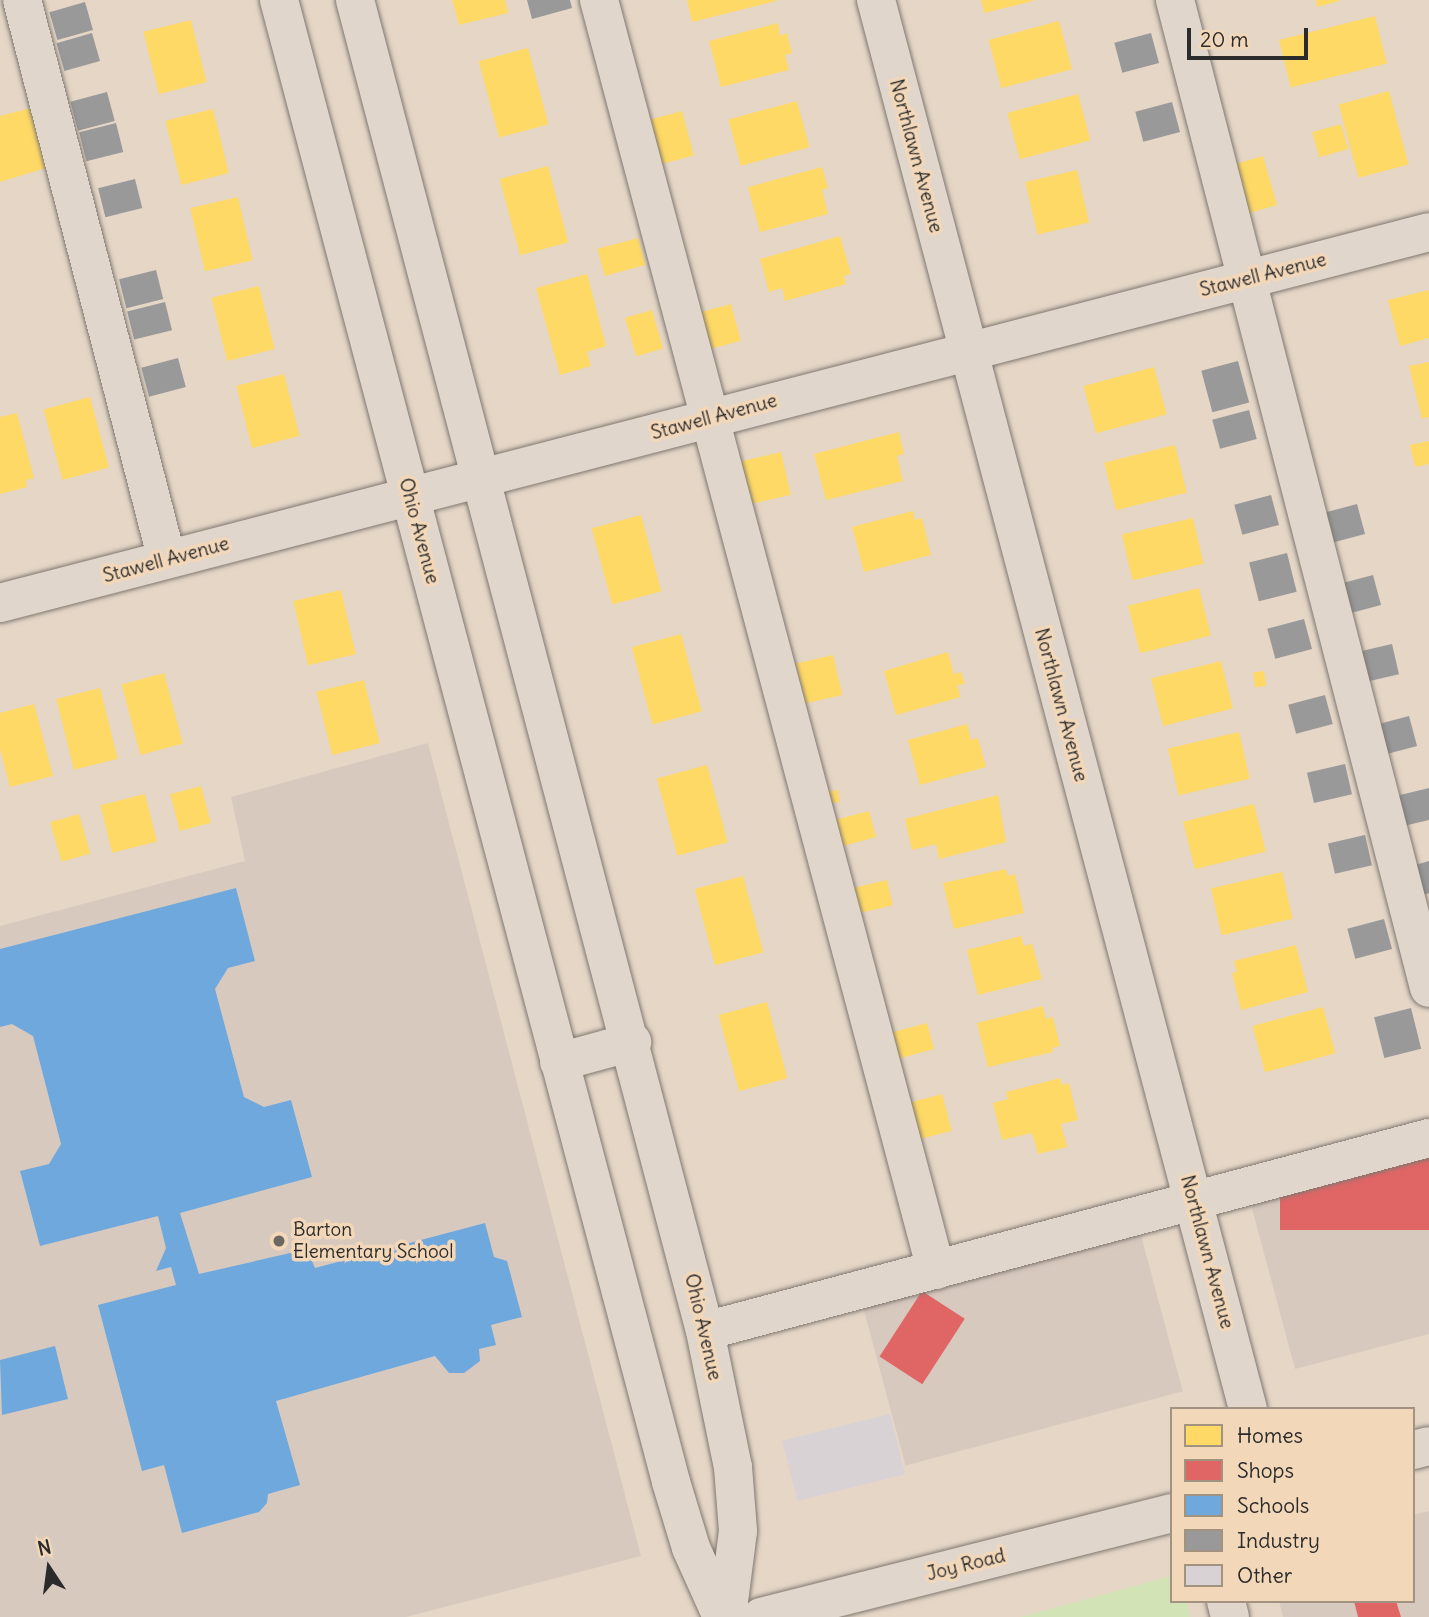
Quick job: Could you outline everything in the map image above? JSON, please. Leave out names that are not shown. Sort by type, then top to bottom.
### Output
[{"type":"street","points":[[22,0],[167,560]]},
{"type":"street","name":"Ohio Avenue","points":[[279,0],[671,1482],[691,1548],[725,1617]]},
{"type":"street","name":"Ohio Avenue","points":[[355,0],[632,1042],[705,1331],[733,1467],[738,1531],[725,1617]]},
{"type":"street","points":[[600,0],[936,1270]]},
{"type":"street","name":"Northlawn Avenue","points":[[876,0],[966,350],[1247,1407]]},
{"type":"street","points":[[1175,0],[1249,278],[1429,988]]},
{"type":"street","name":"Stawell Avenue","points":[[0,603],[966,350],[1429,232]]},
{"type":"street","points":[[559,1062],[632,1042]]},
{"type":"street","points":[[705,1331],[1429,1138]]},
{"type":"street","name":"Joy Road","points":[[761,1617],[1170,1514]]},
{"type":"shaded area","name":"Barton Elementary School","points":[[428,743],[641,1556],[406,1617],[0,1617],[0,926],[245,861],[231,797]]},
{"type":"shaded area","points":[[1429,1150],[1429,1334],[1295,1369],[1249,1197]]},
{"type":"shaded area","points":[[1139,1228],[1183,1391],[906,1466],[862,1302]]},
{"type":"shaded area","points":[[1429,1511],[1429,1617],[1283,1617],[1280,1603],[1415,1603],[1415,1514]]},
{"type":"green space","points":[[1170,1577],[1170,1603],[1186,1603],[1190,1617],[1020,1617]]},
{"type":"building: Homes","points":[[452,0],[505,0],[508,13],[459,25]]},
{"type":"building: Homes","points":[[687,0],[776,0],[776,1],[692,22]]},
{"type":"building: Homes","points":[[981,0],[1033,0],[1033,1],[984,13]]},
{"type":"building: Homes","points":[[1316,0],[1339,0],[1339,1],[1317,7]]},
{"type":"building: Homes","points":[[1375,16],[1387,64],[1291,87],[1279,40]]},
{"type":"building: Homes","points":[[191,20],[206,82],[159,94],[143,32]]},
{"type":"building: Homes","points":[[1059,21],[1072,69],[1001,88],[988,40]]},
{"type":"building: Homes","points":[[778,23],[780,36],[787,33],[792,53],[785,55],[789,70],[721,87],[709,41]]},
{"type":"building: Homes","points":[[528,48],[548,124],[499,138],[479,61]]},
{"type":"building: Homes","points":[[1389,91],[1409,164],[1358,178],[1339,104]]},
{"type":"building: Homes","points":[[1078,94],[1090,140],[1020,159],[1007,113]]},
{"type":"building: Homes","points":[[797,101],[809,147],[741,166],[728,119]]},
{"type":"building: Homes","points":[[31,108],[49,167],[0,182],[0,116]]},
{"type":"building: Homes","points":[[213,109],[229,173],[181,185],[165,121]]},
{"type":"building: Homes","points":[[682,111],[694,155],[656,166],[644,121]]},
{"type":"building: Homes","points":[[1341,124],[1348,149],[1319,157],[1312,132]]},
{"type":"building: Homes","points":[[1263,156],[1277,205],[1238,216],[1224,167]]},
{"type":"building: Homes","points":[[548,166],[568,242],[520,255],[500,179]]},
{"type":"building: Homes","points":[[822,167],[828,188],[822,190],[828,214],[760,232],[748,187]]},
{"type":"building: Homes","points":[[1077,170],[1089,223],[1038,235],[1025,182]]},
{"type":"building: Homes","points":[[238,197],[253,260],[205,271],[190,208]]},
{"type":"building: Homes","points":[[840,236],[851,274],[844,276],[846,284],[785,301],[782,288],[769,292],[760,259]]},
{"type":"building: Homes","points":[[638,238],[645,265],[605,276],[597,249]]},
{"type":"building: Homes","points":[[587,274],[606,346],[587,352],[591,366],[560,375],[536,288]]},
{"type":"building: Homes","points":[[259,286],[275,349],[227,361],[211,298]]},
{"type":"building: Homes","points":[[1429,290],[1429,338],[1400,346],[1388,300]]},
{"type":"building: Homes","points":[[731,304],[741,341],[706,350],[696,313]]},
{"type":"building: Homes","points":[[652,310],[663,348],[636,356],[625,318]]},
{"type":"building: Homes","points":[[1429,362],[1429,417],[1422,419],[1409,366]]},
{"type":"building: Homes","points":[[1154,367],[1167,414],[1096,433],[1083,386]]},
{"type":"building: Homes","points":[[284,374],[299,436],[252,448],[236,386]]},
{"type":"building: Homes","points":[[90,397],[109,468],[63,480],[44,409]]},
{"type":"building: Homes","points":[[17,413],[34,478],[26,480],[27,487],[0,494],[0,417]]},
{"type":"building: Homes","points":[[899,432],[904,454],[897,456],[903,481],[826,500],[814,454]]},
{"type":"building: Homes","points":[[1429,441],[1429,464],[1415,467],[1410,445]]},
{"type":"building: Homes","points":[[1175,445],[1187,493],[1116,510],[1104,463]]},
{"type":"building: Homes","points":[[781,452],[791,495],[748,505],[738,462]]},
{"type":"building: Homes","points":[[913,511],[915,520],[922,518],[931,555],[864,572],[852,527]]},
{"type":"building: Homes","points":[[641,515],[661,591],[612,605],[592,528]]},
{"type":"building: Homes","points":[[1193,518],[1204,564],[1132,580],[1122,534]]},
{"type":"building: Homes","points":[[1199,588],[1211,636],[1140,653],[1128,606]]},
{"type":"building: Homes","points":[[341,590],[356,654],[308,665],[293,601]]},
{"type":"building: Homes","points":[[681,634],[702,711],[652,724],[632,647]]},
{"type":"building: Homes","points":[[948,652],[954,674],[961,672],[965,684],[957,685],[961,697],[896,715],[884,671]]},
{"type":"building: Homes","points":[[833,655],[842,695],[805,703],[796,664]]},
{"type":"building: Homes","points":[[1221,661],[1233,709],[1163,726],[1151,678]]},
{"type":"building: Homes","points":[[1264,671],[1266,686],[1255,687],[1253,673]]},
{"type":"building: Homes","points":[[164,673],[183,744],[140,755],[121,684]]},
{"type":"building: Homes","points":[[364,680],[380,743],[332,755],[316,692]]},
{"type":"building: Homes","points":[[100,688],[118,759],[74,770],[56,699]]},
{"type":"building: Homes","points":[[34,704],[53,776],[10,787],[0,749],[0,713]]},
{"type":"building: Homes","points":[[967,724],[971,740],[978,738],[986,767],[920,785],[908,740]]},
{"type":"building: Homes","points":[[1239,732],[1250,779],[1179,795],[1168,748]]},
{"type":"building: Homes","points":[[707,765],[728,842],[677,856],[657,778]]},
{"type":"building: Homes","points":[[201,786],[211,823],[180,831],[170,794]]},
{"type":"building: Homes","points":[[838,790],[840,802],[830,803],[828,792]]},
{"type":"building: Homes","points":[[145,794],[157,842],[112,853],[100,805]]},
{"type":"building: Homes","points":[[998,795],[1006,842],[939,859],[936,844],[912,850],[905,819]]},
{"type":"building: Homes","points":[[1254,804],[1266,852],[1195,869],[1183,822]]},
{"type":"building: Homes","points":[[869,811],[876,837],[838,847],[831,821]]},
{"type":"building: Homes","points":[[79,814],[90,853],[61,862],[50,822]]},
{"type":"building: Homes","points":[[1006,869],[1008,876],[1015,874],[1024,913],[954,929],[943,883]]},
{"type":"building: Homes","points":[[1282,872],[1293,919],[1222,935],[1211,888]]},
{"type":"building: Homes","points":[[743,876],[763,952],[715,965],[695,889]]},
{"type":"building: Homes","points":[[887,880],[893,905],[856,914],[850,889]]},
{"type":"building: Homes","points":[[1021,936],[1024,946],[1032,944],[1042,979],[978,995],[967,950]]},
{"type":"building: Homes","points":[[1296,945],[1308,992],[1241,1010],[1232,973],[1237,972],[1234,961]]},
{"type":"building: Homes","points":[[767,1002],[787,1078],[739,1091],[719,1015]]},
{"type":"building: Homes","points":[[1043,1006],[1046,1019],[1053,1017],[1060,1046],[1052,1048],[1053,1052],[988,1067],[977,1023]]},
{"type":"building: Homes","points":[[1323,1007],[1335,1053],[1265,1072],[1252,1026]]},
{"type":"building: Homes","points":[[927,1023],[934,1049],[894,1060],[887,1034]]},
{"type":"building: Homes","points":[[1060,1078],[1062,1085],[1069,1083],[1078,1120],[1061,1124],[1067,1147],[1038,1154],[1032,1133],[1002,1140],[993,1103],[1008,1099],[1006,1092]]},
{"type":"building: Homes","points":[[942,1094],[952,1131],[914,1141],[904,1104]]},
{"type":"building: Shops","points":[[1280,1158],[1429,1158],[1429,1230],[1280,1230]]},
{"type":"building: Shops","points":[[922,1291],[965,1319],[922,1384],[880,1356]]},
{"type":"building: Shops","points":[[1354,1603],[1397,1603],[1401,1617],[1358,1617]]},
{"type":"building: Schools","points":[[236,888],[255,961],[228,968],[215,989],[244,1097],[264,1107],[291,1100],[312,1177],[180,1213],[199,1274],[299,1251],[309,1254],[315,1268],[485,1223],[494,1257],[507,1261],[522,1317],[491,1325],[496,1345],[479,1349],[480,1361],[464,1373],[449,1373],[435,1356],[276,1401],[300,1485],[268,1494],[267,1503],[259,1512],[182,1533],[164,1465],[142,1471],[98,1305],[176,1285],[171,1267],[156,1271],[166,1248],[158,1216],[40,1246],[20,1171],[49,1164],[61,1144],[33,1036],[12,1024],[0,1027],[0,949]]},
{"type":"building: Schools","points":[[55,1346],[68,1399],[2,1415],[0,1360]]},
{"type":"building: Industry","points":[[527,0],[570,0],[572,8],[532,19]]},
{"type":"building: Industry","points":[[85,2],[93,30],[57,40],[49,12]]},
{"type":"building: Industry","points":[[92,33],[100,61],[64,71],[56,43]]},
{"type":"building: Industry","points":[[1151,33],[1159,63],[1122,73],[1114,43]]},
{"type":"building: Industry","points":[[107,92],[115,121],[78,131],[70,102]]},
{"type":"building: Industry","points":[[1172,102],[1180,132],[1143,142],[1135,112]]},
{"type":"building: Industry","points":[[116,123],[123,152],[86,161],[79,132]]},
{"type":"building: Industry","points":[[135,179],[142,208],[105,217],[98,188]]},
{"type":"building: Industry","points":[[156,270],[163,299],[126,308],[119,279]]},
{"type":"building: Industry","points":[[165,302],[172,330],[134,340],[127,311]]},
{"type":"building: Industry","points":[[178,358],[186,387],[149,397],[141,368]]},
{"type":"building: Industry","points":[[1238,361],[1249,403],[1212,412],[1201,371]]},
{"type":"building: Industry","points":[[1249,410],[1257,439],[1220,449],[1212,420]]},
{"type":"building: Industry","points":[[1271,495],[1279,525],[1242,535],[1234,505]]},
{"type":"building: Industry","points":[[1357,504],[1365,534],[1328,544],[1320,514]]},
{"type":"building: Industry","points":[[1287,553],[1297,592],[1259,601],[1249,562]]},
{"type":"building: Industry","points":[[1373,575],[1381,605],[1344,615],[1336,585]]},
{"type":"building: Industry","points":[[1304,619],[1312,649],[1275,659],[1267,629]]},
{"type":"building: Industry","points":[[1392,644],[1399,674],[1361,683],[1354,653]]},
{"type":"building: Industry","points":[[1325,695],[1333,724],[1296,734],[1288,705]]},
{"type":"building: Industry","points":[[1409,716],[1417,746],[1380,756],[1372,726]]},
{"type":"building: Industry","points":[[1345,764],[1352,794],[1314,803],[1307,773]]},
{"type":"building: Industry","points":[[1429,788],[1429,820],[1399,827],[1392,797]]},
{"type":"building: Industry","points":[[1365,835],[1372,865],[1335,874],[1328,844]]},
{"type":"building: Industry","points":[[1429,861],[1429,893],[1420,896],[1412,866]]},
{"type":"building: Industry","points":[[1384,919],[1392,949],[1355,959],[1347,929]]},
{"type":"building: Industry","points":[[1411,1008],[1421,1049],[1384,1058],[1374,1017]]},
{"type":"building: Other","points":[[890,1414],[905,1474],[797,1501],[782,1441]]},
{"type":"place","name":"Barton Elementary School","points":[[279,1241]]}]
